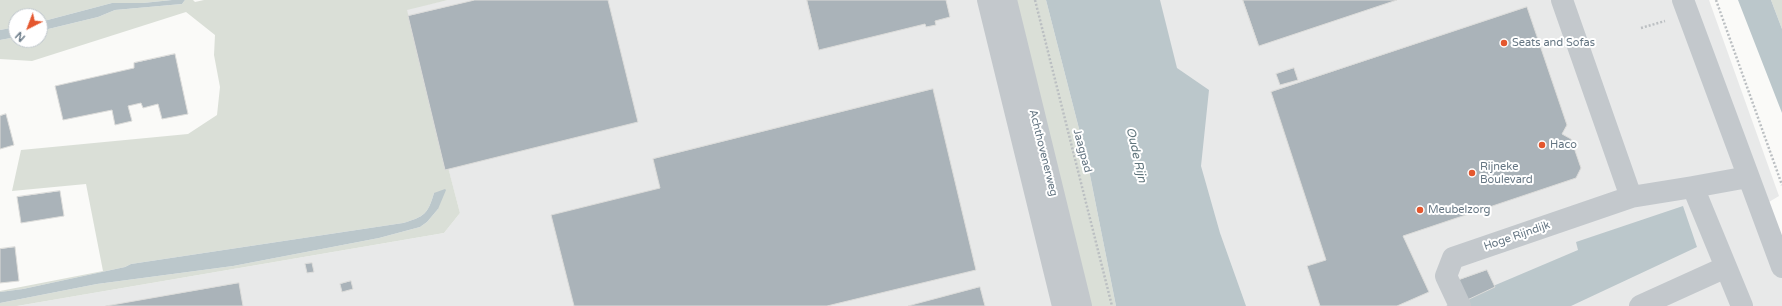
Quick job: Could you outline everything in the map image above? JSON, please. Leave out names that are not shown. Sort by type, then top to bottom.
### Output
[{"type":"street","name":"Achthovenerweg","points":[[988,0],[1063,306]]},
{"type":"street","name":"Achthovenerweg","points":[[1006,0],[1081,306]]},
{"type":"street","points":[[1562,0],[1631,197]]},
{"type":"street","points":[[1683,0],[1782,267]]},
{"type":"street","name":"Hoge Rijndijk","points":[[1460,306],[1446,276],[1453,258],[1631,197],[1748,177]]},
{"type":"street","points":[[1693,187],[1742,306]]},
{"type":"street","points":[[1640,306],[1726,266]]},
{"type":"path","name":"Jaagpad","points":[[1035,0],[1112,306]]},
{"type":"path","points":[[1716,0],[1782,185]]},
{"type":"shaded area","points":[[0,0],[172,0],[143,3],[112,3],[48,20],[48,8],[8,8],[8,28],[0,30]]},
{"type":"shaded area","points":[[185,0],[193,0],[195,2],[204,0],[448,0],[407,10],[460,213],[444,233],[17,306],[0,306],[0,303],[97,284],[233,266],[379,238],[420,227],[427,222],[438,209],[434,193],[430,206],[424,214],[416,219],[403,223],[131,264],[125,267],[23,289],[0,292],[103,271],[86,184],[12,191],[21,150],[188,134],[217,115],[220,87],[214,55],[215,35],[186,12],[32,61],[0,59],[0,40],[8,38],[8,48],[48,48],[48,29],[98,17],[115,10],[182,4]]},
{"type":"shaded area","points":[[448,0],[988,0],[1054,306],[17,306],[444,233],[460,213],[406,9]]},
{"type":"shaded area","points":[[988,0],[1046,0],[1087,160],[1116,306],[1054,306]]},
{"type":"shaded area","name":"Rijneke Boulevard","points":[[1129,0],[1709,0],[1779,196],[1759,208],[1782,251],[1782,306],[1224,306]]},
{"type":"shaded area","points":[[1771,0],[1782,0],[1782,29]]},
{"type":"water","points":[[185,0],[182,4],[115,10],[98,17],[48,29],[48,20],[112,3],[143,3]]},
{"type":"water","name":"Oude Rijn","points":[[1046,0],[1160,0],[1177,68],[1209,90],[1201,166],[1220,233],[1246,306],[1116,306],[1087,160]]},
{"type":"water","points":[[1738,0],[1771,0],[1782,29],[1782,113]]},
{"type":"water","points":[[8,28],[8,38],[0,40],[0,30]]},
{"type":"water","points":[[445,189],[446,190],[438,209],[427,222],[420,227],[379,238],[233,266],[97,284],[0,303],[0,292],[23,289],[125,267],[131,264],[403,223],[416,219],[424,214],[430,206],[434,193]]},
{"type":"water","points":[[1683,206],[1697,247],[1571,306],[1446,306],[1578,250],[1576,242]]},
{"type":"building","points":[[475,0],[608,0],[638,122],[445,170],[408,16]]},
{"type":"building","points":[[807,0],[946,0],[950,17],[935,21],[936,25],[926,27],[925,24],[819,50]]},
{"type":"building","points":[[1243,0],[1397,0],[1259,46]]},
{"type":"building","points":[[1527,7],[1567,125],[1562,134],[1571,139],[1581,168],[1576,178],[1403,236],[1429,292],[1397,306],[1320,306],[1307,266],[1326,260],[1271,92]]},
{"type":"building","points":[[175,54],[188,114],[162,119],[158,104],[143,108],[141,103],[128,106],[132,121],[115,125],[112,110],[63,120],[55,86],[134,68],[134,63]]},
{"type":"building","points":[[1294,68],[1298,80],[1280,85],[1276,74]]},
{"type":"building","points":[[933,89],[976,270],[827,306],[574,306],[551,215],[660,188],[653,159]]},
{"type":"building","points":[[6,114],[14,145],[0,149],[0,116]]},
{"type":"building","points":[[60,191],[64,216],[21,223],[17,197]]},
{"type":"building","points":[[15,247],[19,281],[0,283],[0,249]]},
{"type":"building","points":[[312,263],[314,272],[307,273],[305,264]]},
{"type":"building","points":[[1487,270],[1495,287],[1465,301],[1456,281]]},
{"type":"building","points":[[351,281],[353,289],[342,292],[340,284]]},
{"type":"building","points":[[239,283],[243,306],[106,306]]},
{"type":"building","points":[[980,287],[985,306],[908,306],[915,304]]},
{"type":"place","name":"Seats and Sofas","points":[[1504,43]]},
{"type":"place","name":"Haco","points":[[1542,145]]},
{"type":"place","name":"Rijneke Boulevard","points":[[1472,173]]},
{"type":"place","name":"Meubelzorg","points":[[1420,210]]}]
